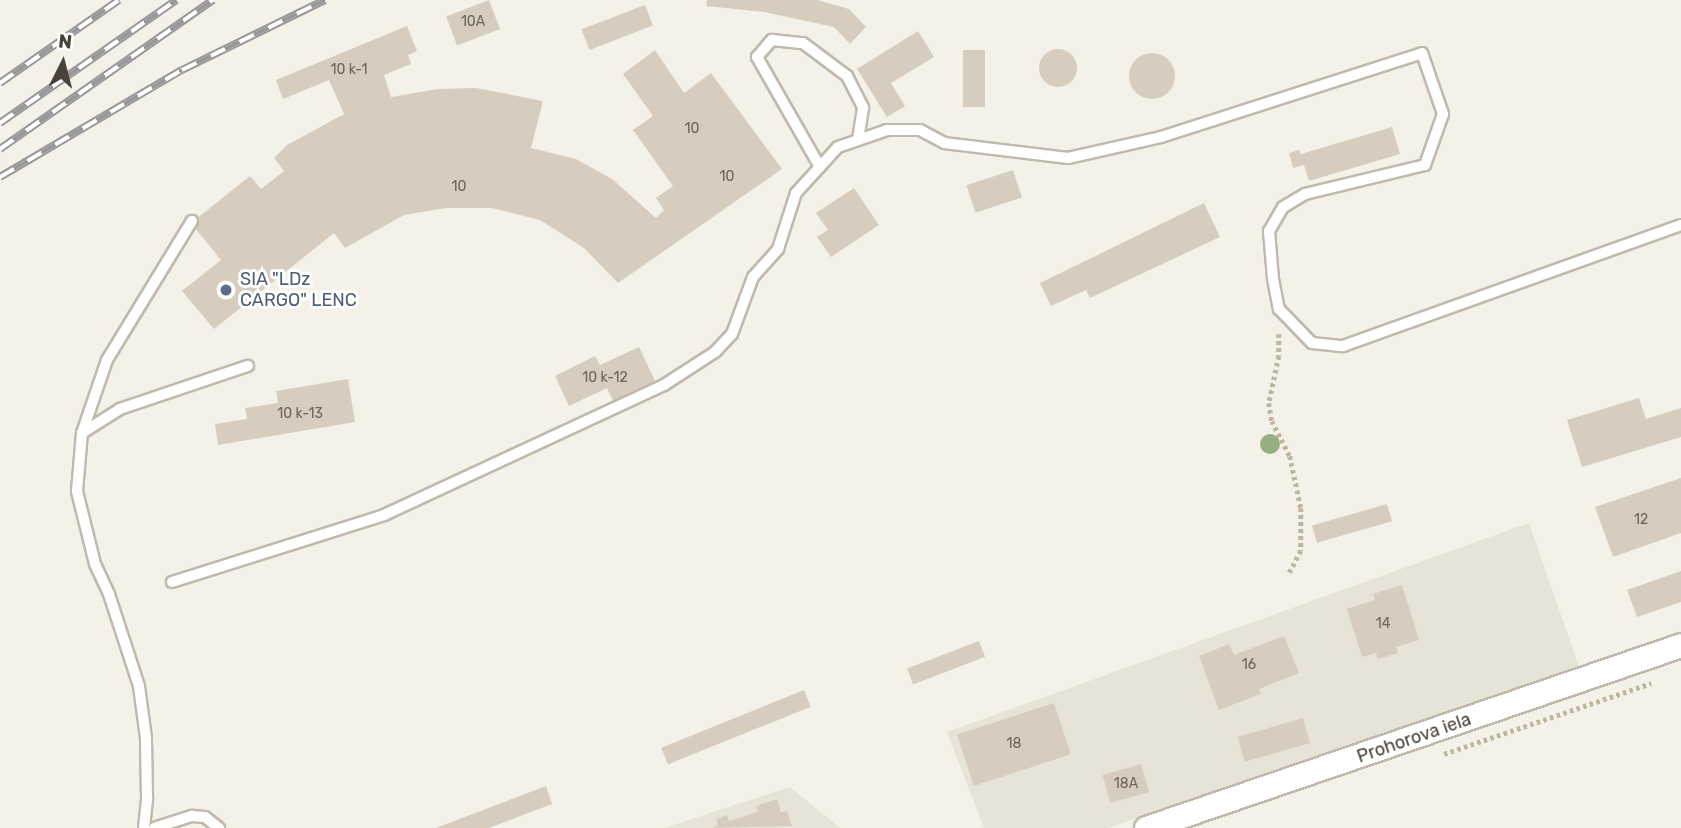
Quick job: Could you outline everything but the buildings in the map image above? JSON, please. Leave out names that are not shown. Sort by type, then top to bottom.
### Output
[{"type":"street","name":"Prohorova iela","points":[[1146,828],[1681,645]]},
{"type":"lane","points":[[820,167],[757,57],[772,40],[803,43],[847,76],[863,108],[858,140]]},
{"type":"lane","points":[[172,582],[384,515],[664,385],[715,352],[733,334],[753,277],[778,249],[796,193],[838,147],[887,131],[920,130],[944,143],[1069,158],[1161,137],[1422,53],[1443,114],[1425,165],[1305,194],[1283,207],[1269,232],[1279,309],[1311,343],[1343,346],[1681,225]]},
{"type":"lane","points":[[144,828],[146,738],[139,686],[109,594],[95,564],[76,491],[82,432],[107,360],[192,221]]},
{"type":"lane","points":[[82,432],[120,409],[248,366]]},
{"type":"lane","points":[[154,828],[192,816],[205,817],[219,828]]},
{"type":"path","points":[[1279,309],[1279,356],[1269,403],[1272,421],[1290,456],[1301,508],[1301,551],[1288,575]]},
{"type":"shaded area","points":[[1529,523],[1579,667],[1108,828],[984,828],[947,732]]},
{"type":"shaded area","points":[[790,787],[840,828],[664,828]]},
{"type":"railway","points":[[0,83],[119,0]]},
{"type":"railway","points":[[0,123],[176,0]]},
{"type":"railway","points":[[0,149],[213,0]]},
{"type":"railway","points":[[0,177],[182,70],[325,0]]},
{"type":"place","name":"SIA \"LDz CARGO\" LENC","points":[[226,290]]}]
